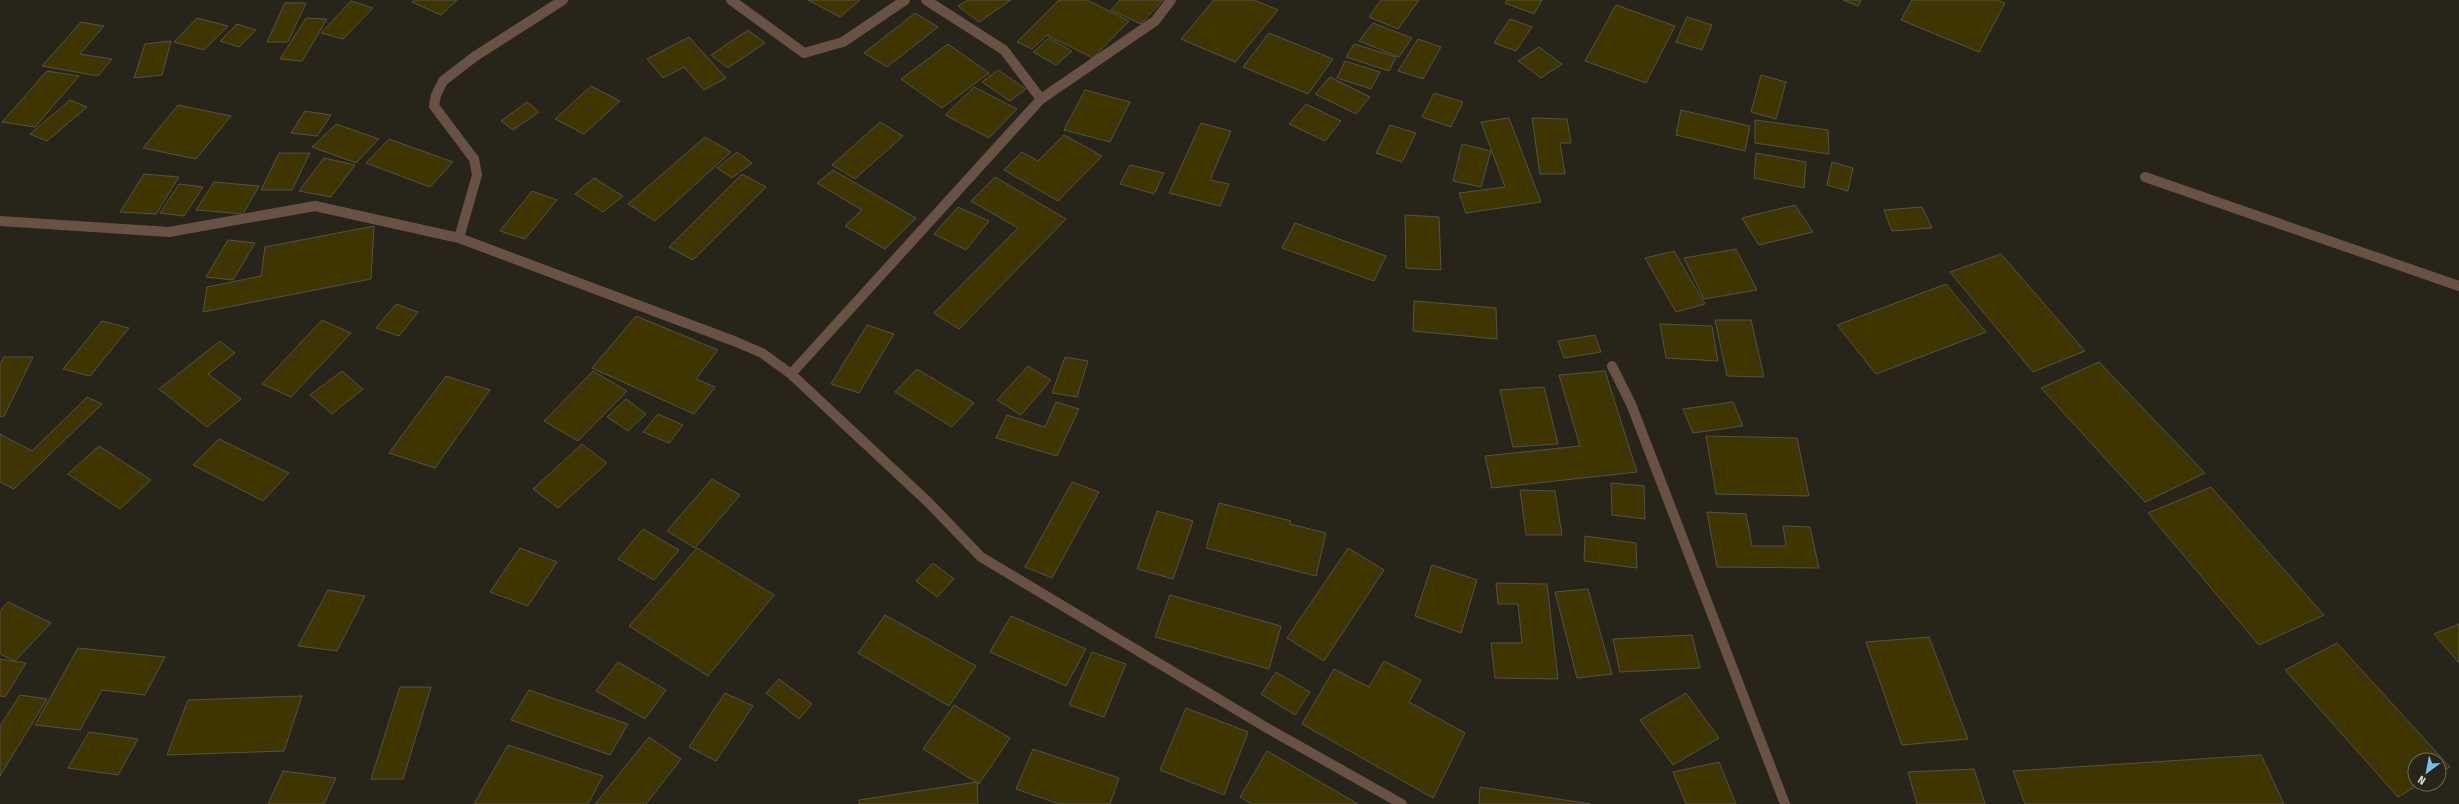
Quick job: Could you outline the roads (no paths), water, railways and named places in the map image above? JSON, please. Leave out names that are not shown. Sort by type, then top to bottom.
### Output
[{"type":"street","points":[[459,238],[477,175],[474,159],[434,106],[436,95],[443,81],[474,57],[563,0]]},
{"type":"street","points":[[731,0],[804,53],[843,42],[905,0]]},
{"type":"street","points":[[926,0],[1004,50],[1041,99]]},
{"type":"street","points":[[791,374],[1041,99],[1155,21],[1171,0]]},
{"type":"street","points":[[2145,176],[2459,286]]},
{"type":"street","points":[[0,221],[169,232],[315,206],[459,238],[734,341],[762,353],[791,374],[928,502],[982,556],[1267,728],[1402,804]]},
{"type":"street","points":[[1612,366],[1631,404],[1786,804]]}]
